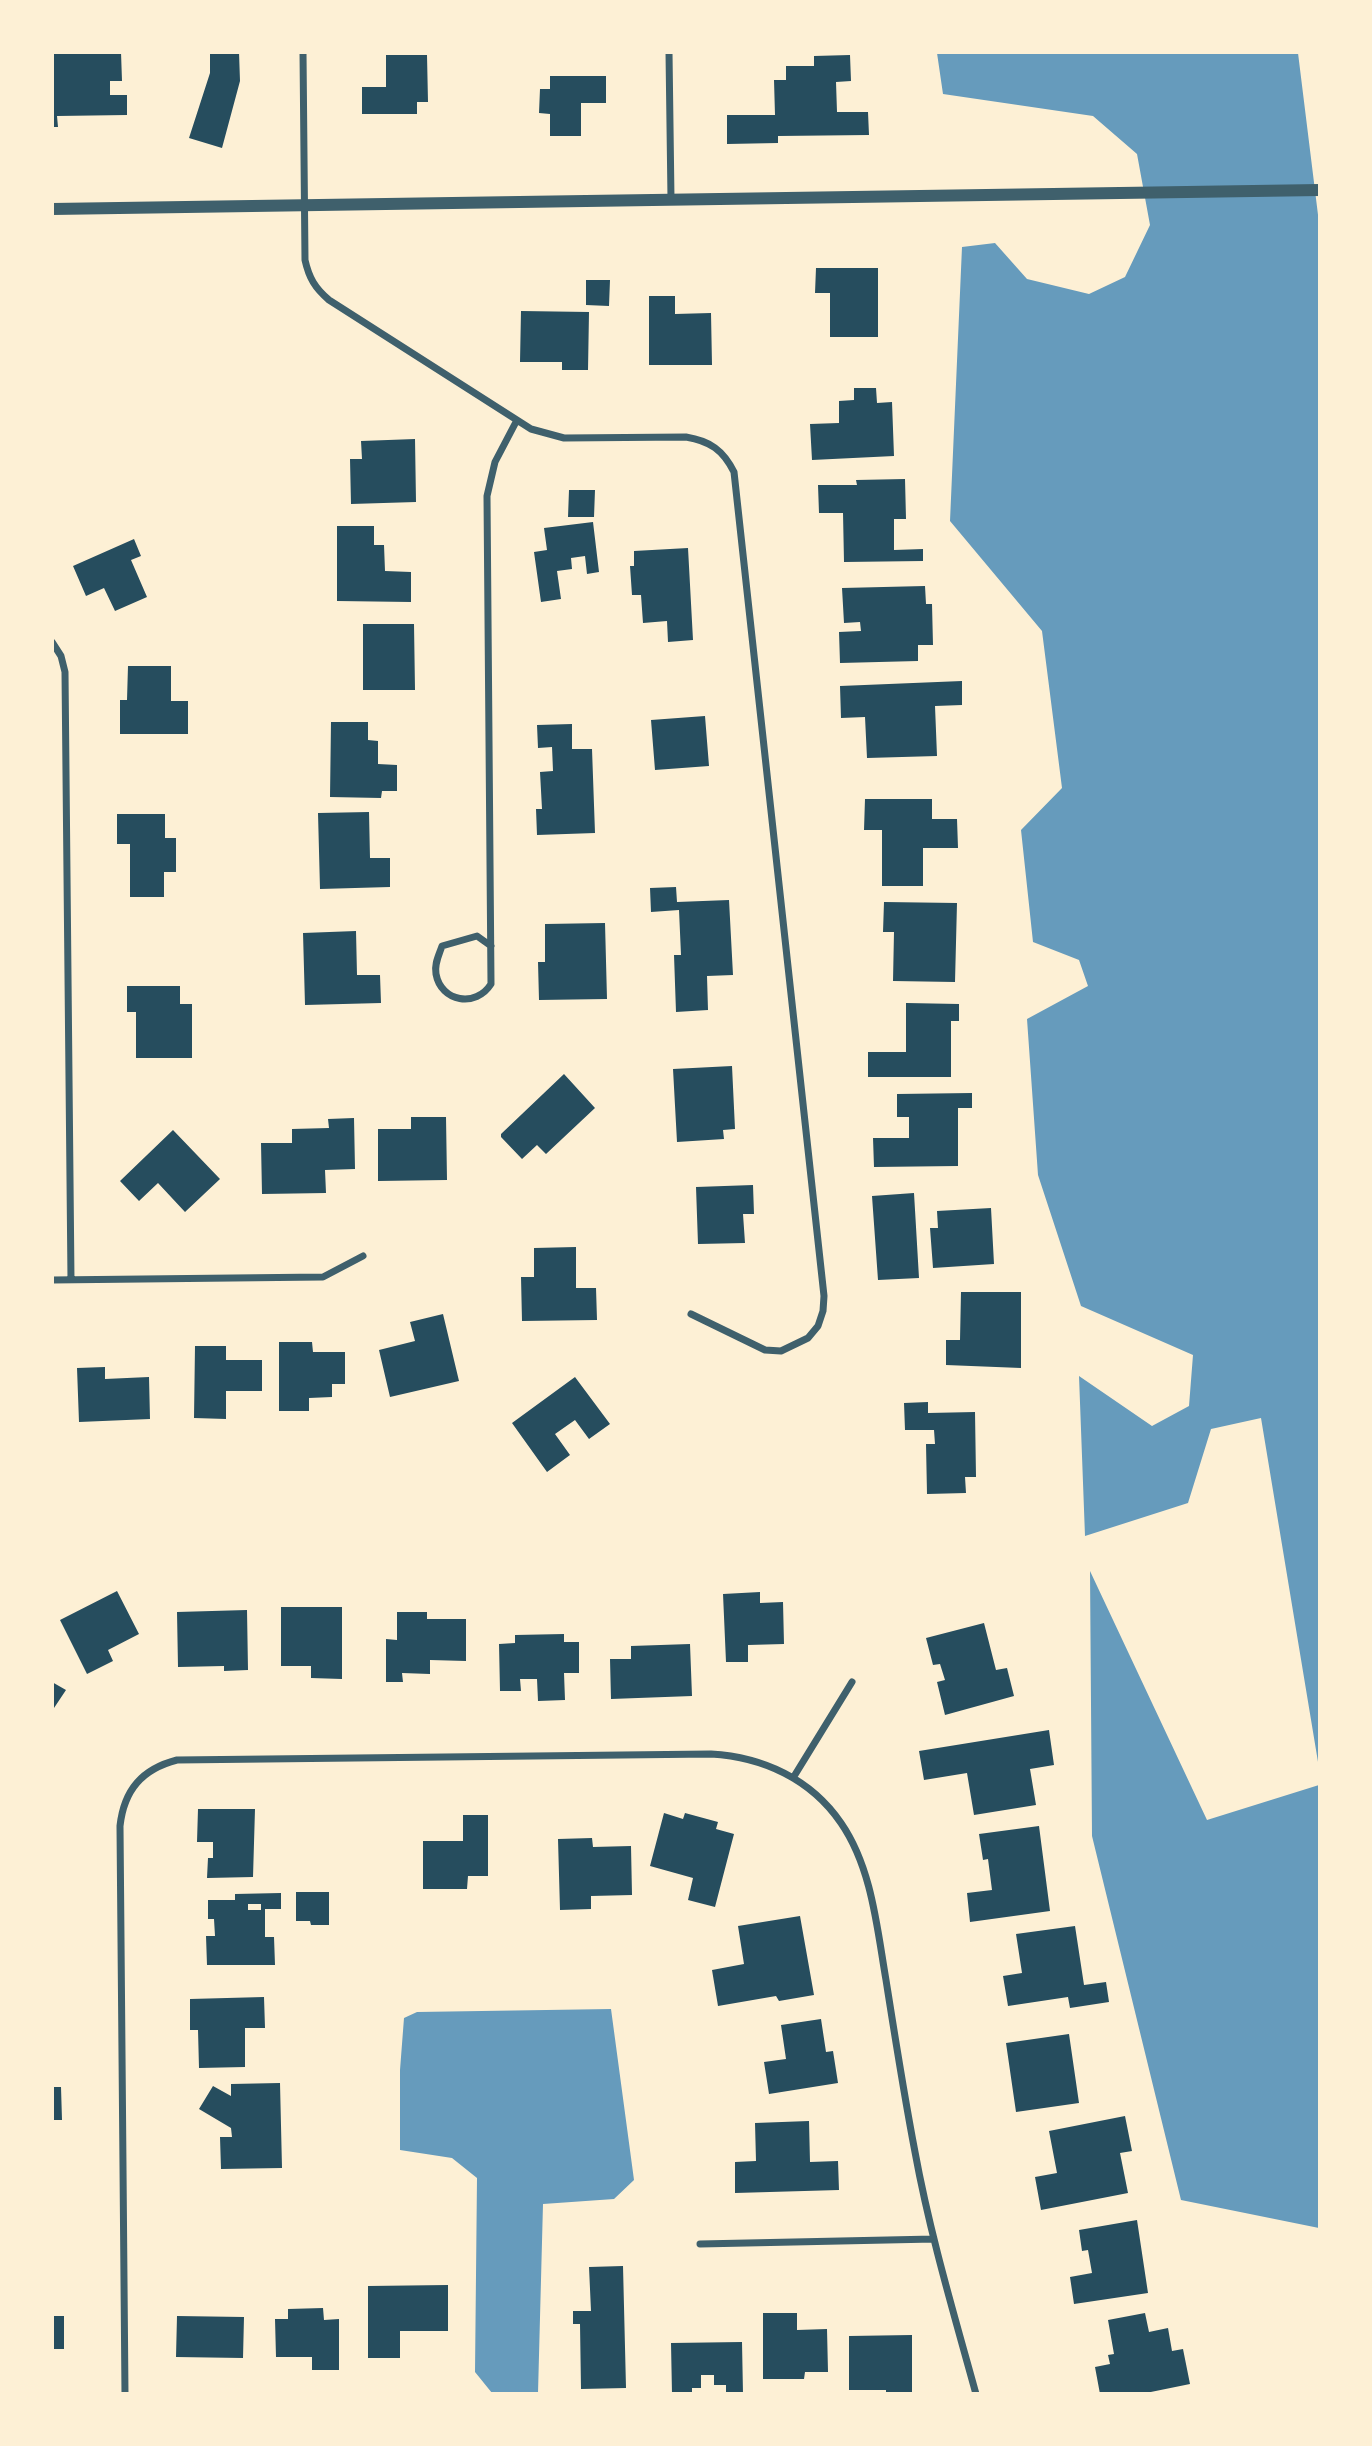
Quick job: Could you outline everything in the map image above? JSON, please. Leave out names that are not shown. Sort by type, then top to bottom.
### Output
[{"type":"street","points":[[303,52],[306,260],[309,276],[317,290],[531,429],[564,438],[702,439],[716,447],[727,458],[734,472],[824,1303],[817,1326],[808,1338],[780,1351],[765,1350],[691,1314]]},
{"type":"street","points":[[669,52],[671,199]]},
{"type":"street","points":[[52,209],[1320,190]]},
{"type":"street","points":[[491,946],[477,936],[442,946],[436,964],[436,975],[444,991],[461,1000],[474,999],[487,991],[491,984],[491,946],[487,496],[495,463],[517,420]]},
{"type":"street","points":[[52,642],[61,656],[65,672],[71,1280]]},
{"type":"street","points":[[52,1280],[323,1277],[363,1256]]},
{"type":"street","points":[[793,1778],[852,1682]]},
{"type":"street","points":[[125,2393],[120,1825],[127,1795],[136,1782],[148,1771],[177,1760],[711,1754],[736,1756],[762,1763],[793,1778],[817,1795],[850,1837],[863,1870],[875,1917],[915,2154],[934,2239],[976,2393]]},
{"type":"street","points":[[700,2244],[934,2239]]},
{"type":"water","points":[[937,53],[1298,53],[1320,231],[1319,1768],[1261,1418],[1211,1429],[1188,1503],[1085,1536],[1079,1376],[1152,1426],[1189,1406],[1193,1355],[1081,1306],[1038,1175],[1027,1019],[1088,986],[1079,960],[1033,942],[1021,830],[1062,788],[1042,631],[950,521],[962,247],[995,243],[1027,279],[1089,294],[1125,277],[1150,225],[1137,154],[1093,116],[943,94]]},
{"type":"water","points":[[1090,1571],[1207,1820],[1319,1785],[1319,2228],[1181,2200],[1092,1836]]},
{"type":"water","points":[[611,2009],[634,2180],[614,2199],[543,2204],[538,2393],[492,2393],[475,2372],[477,2178],[452,2158],[400,2150],[400,2070],[404,2018],[417,2012]]},
{"type":"building","points":[[52,52],[121,52],[122,81],[110,81],[110,95],[127,95],[127,115],[57,116],[58,127],[52,127]]},
{"type":"building","points":[[210,52],[239,52],[240,81],[222,148],[189,138],[210,73]]},
{"type":"building","points":[[386,55],[427,55],[428,102],[417,102],[417,114],[362,114],[362,87],[386,87]]},
{"type":"building","points":[[850,55],[851,81],[836,82],[837,112],[868,112],[869,135],[778,136],[778,143],[727,144],[727,115],[775,115],[774,80],[786,80],[786,66],[814,66],[814,56]]},
{"type":"building","points":[[550,76],[606,76],[606,103],[581,103],[581,136],[550,136],[550,114],[539,113],[540,89],[550,89]]},
{"type":"building","points":[[816,268],[878,268],[878,337],[830,337],[830,293],[815,293]]},
{"type":"building","points":[[586,280],[610,280],[609,306],[586,305]]},
{"type":"building","points":[[649,296],[675,296],[675,314],[711,313],[712,365],[649,365]]},
{"type":"building","points":[[521,311],[589,312],[588,370],[562,370],[562,362],[520,362]]},
{"type":"building","points":[[854,388],[876,388],[877,403],[892,402],[894,456],[812,460],[810,424],[839,423],[839,401],[854,400]]},
{"type":"building","points":[[415,439],[416,502],[351,504],[350,459],[362,459],[361,441]]},
{"type":"building","points":[[905,479],[906,519],[894,519],[894,550],[923,549],[923,561],[844,562],[843,513],[819,513],[818,485],[857,485],[856,480]]},
{"type":"building","points":[[569,490],[595,490],[594,517],[568,517]]},
{"type":"building","points":[[593,522],[599,572],[587,574],[585,556],[571,558],[572,569],[557,571],[561,599],[541,602],[534,552],[547,550],[544,528]]},
{"type":"building","points":[[337,526],[374,526],[374,545],[384,545],[385,571],[411,572],[411,602],[337,601]]},
{"type":"building","points":[[134,539],[141,556],[131,560],[147,597],[115,611],[104,588],[86,596],[73,566]]},
{"type":"building","points":[[688,548],[693,640],[668,642],[667,621],[643,623],[641,595],[632,595],[630,566],[634,566],[634,551]]},
{"type":"building","points":[[925,586],[926,604],[932,604],[933,645],[918,645],[918,661],[840,663],[839,632],[861,631],[860,622],[844,623],[842,588]]},
{"type":"building","points":[[363,624],[414,624],[415,690],[363,690]]},
{"type":"building","points":[[128,666],[171,666],[171,701],[188,701],[188,734],[120,734],[120,700],[127,700]]},
{"type":"building","points":[[962,681],[962,705],[935,706],[937,756],[867,758],[865,717],[841,718],[840,686]]},
{"type":"building","points":[[705,716],[709,766],[655,770],[651,720]]},
{"type":"building","points":[[331,722],[368,722],[368,740],[378,741],[378,764],[397,765],[397,791],[382,791],[381,798],[330,797]]},
{"type":"building","points":[[572,724],[572,749],[592,749],[595,833],[537,835],[536,809],[542,809],[540,772],[553,771],[552,747],[538,748],[537,725]]},
{"type":"building","points":[[865,799],[932,799],[932,819],[957,819],[958,848],[923,848],[923,886],[882,886],[882,830],[864,830]]},
{"type":"building","points":[[369,812],[370,858],[390,858],[390,887],[320,889],[318,813]]},
{"type":"building","points":[[117,814],[165,814],[165,838],[176,838],[176,872],[164,872],[164,897],[130,897],[130,844],[117,844]]},
{"type":"building","points":[[676,887],[677,902],[729,900],[733,975],[707,976],[708,1010],[676,1012],[674,955],[681,955],[679,910],[651,912],[650,888]]},
{"type":"building","points":[[884,902],[957,903],[955,982],[893,981],[894,932],[883,932]]},
{"type":"building","points":[[605,923],[607,999],[539,1000],[538,962],[545,962],[545,924]]},
{"type":"building","points":[[356,931],[357,975],[380,975],[381,1003],[305,1005],[303,933]]},
{"type":"building","points":[[127,986],[180,986],[180,1004],[192,1004],[192,1058],[136,1058],[136,1012],[127,1012]]},
{"type":"building","points":[[906,1003],[959,1004],[959,1021],[951,1021],[951,1077],[868,1077],[868,1052],[906,1052]]},
{"type":"building","points":[[732,1066],[735,1129],[723,1130],[724,1139],[677,1142],[673,1069]]},
{"type":"building","points":[[564,1074],[595,1108],[546,1154],[537,1145],[522,1159],[501,1134]]},
{"type":"building","points":[[972,1093],[972,1108],[958,1108],[958,1166],[874,1167],[873,1138],[909,1138],[909,1117],[897,1117],[897,1094]]},
{"type":"building","points":[[411,1117],[446,1117],[447,1180],[378,1181],[378,1129],[411,1129]]},
{"type":"building","points":[[354,1118],[355,1169],[325,1170],[326,1193],[262,1194],[261,1143],[292,1143],[292,1129],[329,1128],[328,1119]]},
{"type":"building","points":[[173,1130],[220,1179],[185,1212],[158,1183],[139,1201],[120,1181]]},
{"type":"building","points":[[753,1185],[754,1214],[743,1214],[745,1243],[698,1244],[696,1187]]},
{"type":"building","points":[[914,1193],[919,1278],[878,1280],[872,1196]]},
{"type":"building","points":[[991,1208],[994,1264],[933,1268],[930,1228],[938,1228],[937,1211]]},
{"type":"building","points":[[576,1247],[576,1288],[596,1288],[597,1320],[522,1321],[521,1277],[534,1277],[534,1248]]},
{"type":"building","points":[[961,1292],[1021,1292],[1021,1368],[946,1365],[946,1340],[960,1340]]},
{"type":"building","points":[[443,1314],[459,1381],[390,1397],[379,1350],[415,1341],[410,1322]]},
{"type":"building","points":[[279,1342],[312,1342],[313,1352],[345,1352],[345,1384],[332,1384],[332,1397],[309,1398],[309,1411],[279,1411]]},
{"type":"building","points":[[195,1346],[226,1346],[226,1360],[262,1360],[262,1391],[226,1391],[226,1419],[194,1418]]},
{"type":"building","points":[[105,1367],[105,1379],[149,1377],[150,1419],[79,1422],[77,1368]]},
{"type":"building","points":[[575,1377],[610,1424],[589,1439],[575,1420],[555,1434],[570,1455],[547,1472],[512,1423]]},
{"type":"building","points":[[928,1402],[928,1413],[975,1412],[976,1477],[965,1477],[966,1493],[927,1494],[926,1444],[935,1444],[934,1430],[905,1430],[904,1403]]},
{"type":"building","points":[[117,1591],[139,1634],[108,1650],[113,1661],[87,1674],[60,1620]]},
{"type":"building","points":[[760,1592],[760,1603],[783,1602],[784,1644],[748,1645],[748,1662],[726,1662],[723,1594]]},
{"type":"building","points":[[281,1607],[342,1607],[342,1679],[311,1678],[311,1666],[281,1666]]},
{"type":"building","points":[[247,1610],[248,1670],[224,1671],[224,1666],[178,1667],[177,1612]]},
{"type":"building","points":[[397,1612],[427,1612],[427,1619],[466,1619],[466,1661],[430,1660],[430,1674],[402,1673],[403,1682],[386,1682],[386,1639],[397,1640]]},
{"type":"building","points":[[984,1623],[996,1670],[1007,1668],[1014,1696],[945,1715],[937,1682],[945,1680],[940,1664],[933,1665],[926,1638]]},
{"type":"building","points":[[564,1634],[564,1642],[579,1642],[579,1673],[564,1673],[565,1700],[538,1701],[537,1679],[520,1679],[521,1691],[500,1691],[499,1644],[515,1643],[515,1635]]},
{"type":"building","points":[[690,1644],[692,1696],[611,1699],[610,1659],[631,1659],[631,1646]]},
{"type":"building","points":[[52,1682],[66,1690],[52,1711]]},
{"type":"building","points":[[1049,1730],[1054,1765],[1030,1769],[1036,1805],[974,1815],[967,1773],[924,1780],[919,1751]]},
{"type":"building","points":[[198,1809],[255,1809],[253,1877],[207,1878],[208,1858],[213,1858],[213,1842],[197,1842]]},
{"type":"building","points":[[664,1813],[683,1819],[685,1813],[718,1822],[716,1829],[734,1834],[715,1907],[688,1900],[693,1878],[650,1866]]},
{"type":"building","points":[[463,1815],[488,1815],[488,1876],[468,1876],[467,1889],[423,1889],[423,1841],[463,1841]]},
{"type":"building","points":[[1039,1826],[1050,1911],[970,1922],[967,1893],[992,1890],[988,1859],[983,1860],[979,1834]]},
{"type":"building","points":[[592,1838],[593,1847],[631,1846],[632,1895],[591,1896],[591,1909],[560,1910],[558,1839]]},
{"type":"building","points":[[296,1892],[329,1892],[329,1925],[311,1925],[310,1921],[296,1921]]},
{"type":"building","points":[[281,1893],[281,1909],[265,1909],[265,1937],[274,1937],[275,1965],[207,1965],[206,1936],[215,1936],[214,1919],[208,1919],[208,1900],[235,1900],[235,1894]],"holes":[[[248,1904],[261,1904],[261,1910],[248,1910]]]},
{"type":"building","points":[[800,1916],[814,1995],[779,2001],[776,1996],[718,2006],[712,1970],[744,1964],[738,1926]]},
{"type":"building","points":[[1075,1926],[1084,1985],[1106,1982],[1109,2002],[1070,2008],[1068,1997],[1008,2006],[1003,1976],[1022,1973],[1016,1934]]},
{"type":"building","points":[[264,1997],[265,2028],[245,2028],[245,2067],[199,2068],[198,2030],[190,2030],[190,1999]]},
{"type":"building","points":[[821,2019],[826,2052],[833,2051],[838,2083],[769,2094],[764,2062],[786,2059],[781,2025]]},
{"type":"building","points":[[1069,2034],[1079,2103],[1016,2112],[1006,2043]]},
{"type":"building","points":[[280,2083],[282,2168],[221,2169],[220,2137],[232,2137],[231,2128],[199,2109],[213,2086],[231,2096],[231,2084]]},
{"type":"building","points":[[52,2087],[61,2087],[62,2120],[52,2120]]},
{"type":"building","points":[[1125,2116],[1132,2151],[1120,2153],[1128,2193],[1041,2210],[1035,2177],[1057,2173],[1049,2131]]},
{"type":"building","points":[[809,2121],[810,2162],[838,2161],[839,2190],[735,2193],[735,2162],[756,2161],[755,2123]]},
{"type":"building","points":[[1137,2220],[1148,2293],[1074,2304],[1070,2277],[1092,2273],[1088,2250],[1082,2251],[1079,2230]]},
{"type":"building","points":[[623,2266],[626,2388],[581,2389],[580,2324],[573,2324],[573,2311],[591,2311],[589,2267]]},
{"type":"building","points":[[448,2285],[448,2331],[400,2331],[400,2358],[368,2358],[368,2286]]},
{"type":"building","points":[[323,2308],[324,2320],[339,2319],[339,2370],[312,2370],[312,2357],[276,2357],[275,2319],[288,2319],[288,2309]]},
{"type":"building","points":[[763,2313],[797,2313],[797,2330],[827,2329],[828,2372],[805,2372],[804,2379],[763,2379]]},
{"type":"building","points":[[1145,2313],[1149,2332],[1168,2328],[1172,2351],[1183,2349],[1190,2384],[1141,2394],[1100,2394],[1095,2367],[1110,2364],[1108,2355],[1114,2354],[1108,2320]]},
{"type":"building","points":[[52,2316],[64,2316],[64,2349],[52,2349]]},
{"type":"building","points":[[177,2316],[244,2317],[243,2358],[176,2357]]},
{"type":"building","points":[[912,2335],[912,2394],[886,2394],[886,2390],[849,2390],[849,2336]]},
{"type":"building","points":[[742,2342],[743,2394],[726,2394],[726,2385],[714,2385],[714,2375],[701,2375],[701,2388],[692,2388],[692,2394],[672,2394],[671,2343]]}]
